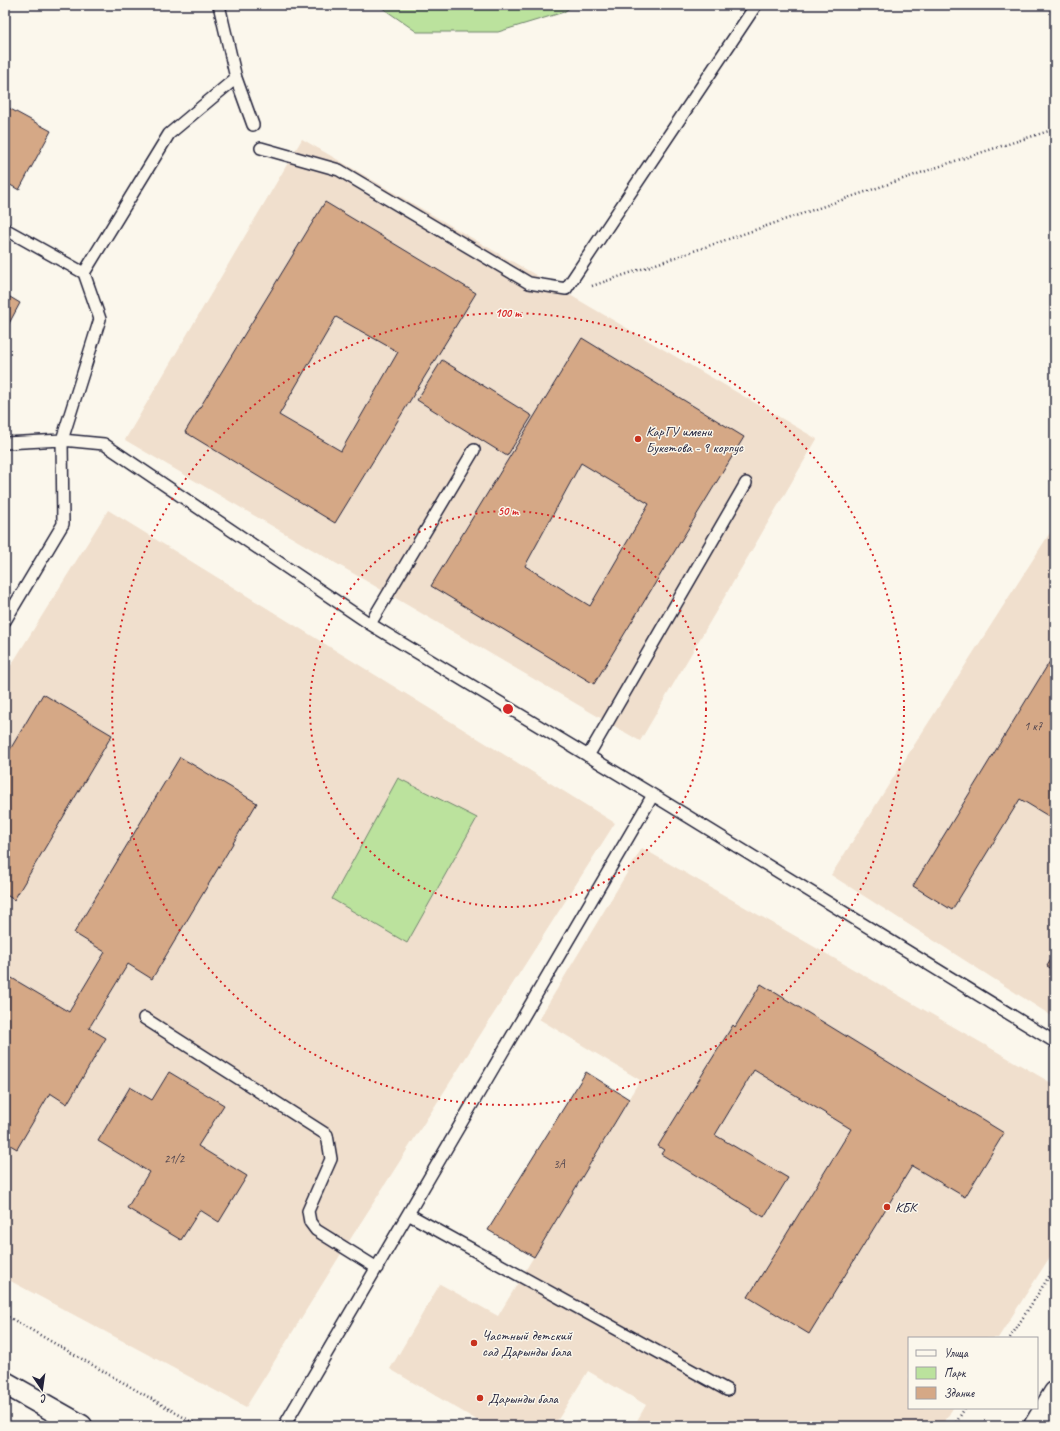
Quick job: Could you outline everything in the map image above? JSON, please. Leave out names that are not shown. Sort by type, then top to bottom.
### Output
[{"type":"main road","points":[[5,1383],[81,1426]]},
{"type":"main road","points":[[1035,1426],[1055,1393]]},
{"type":"lane","points":[[219,5],[236,78],[253,125]]},
{"type":"lane","points":[[261,148],[339,170],[529,283],[566,289],[756,5]]},
{"type":"lane","points":[[84,273],[169,134],[236,78]]},
{"type":"lane","points":[[5,229],[84,273],[100,320],[62,440],[63,524],[5,621]]},
{"type":"lane","points":[[5,443],[62,440],[104,444],[370,624],[653,795],[1055,1042]]},
{"type":"lane","points":[[370,624],[474,450]]},
{"type":"lane","points":[[588,756],[746,483]]},
{"type":"lane","points":[[284,1426],[653,795]]},
{"type":"lane","points":[[144,1018],[327,1135],[331,1159],[308,1211],[310,1222],[316,1230],[377,1268]]},
{"type":"lane","points":[[408,1214],[727,1390]]},
{"type":"path","points":[[566,289],[588,287],[1055,128]]},
{"type":"path","points":[[1011,1337],[1055,1267]]},
{"type":"path","points":[[5,1315],[199,1426]]},
{"type":"path","points":[[954,1426],[964,1409]]},
{"type":"shaded area","points":[[302,139],[817,439],[640,741],[125,440]]},
{"type":"shaded area","points":[[108,510],[615,823],[344,1249],[246,1407],[5,1278],[5,675]]},
{"type":"shaded area","points":[[1055,525],[1055,1018],[831,875]]},
{"type":"shaded area","points":[[642,848],[1055,1085],[1055,1249],[999,1337],[908,1337],[908,1409],[952,1409],[942,1426],[634,1426],[646,1405],[588,1371],[554,1426],[487,1426],[390,1369],[440,1284],[498,1316],[640,1080],[539,1019]]},
{"type":"green space","points":[[378,5],[573,5],[564,12],[498,32],[417,32]]},
{"type":"green space","points":[[398,778],[477,818],[407,943],[332,899]]},
{"type":"building","points":[[5,106],[51,131],[19,190],[5,182]]},
{"type":"building","points":[[325,202],[476,293],[335,523],[185,432]],"holes":[[[336,317],[398,352],[341,451],[279,415]]]},
{"type":"building","points":[[5,294],[20,303],[5,331]]},
{"type":"building","points":[[582,338],[744,437],[594,684],[431,586]],"holes":[[[581,463],[649,504],[590,606],[525,566]]]},
{"type":"building","points":[[442,360],[532,416],[507,456],[417,400]]},
{"type":"building","points":[[1055,562],[1055,572],[1051,569]]},
{"type":"building","points":[[1055,653],[1055,820],[1020,799],[952,910],[913,886]]},
{"type":"building","points":[[43,694],[112,735],[14,900],[5,894],[5,758]]},
{"type":"building","points":[[180,757],[257,803],[152,979],[128,964],[89,1028],[106,1038],[67,1104],[50,1093],[17,1149],[5,1142],[5,974],[69,1012],[105,952],[74,933]]},
{"type":"building","points":[[1055,953],[1055,971],[1047,966]]},
{"type":"building","points":[[761,984],[1004,1133],[965,1197],[912,1166],[809,1334],[748,1297],[851,1129],[754,1070],[715,1135],[788,1178],[764,1217],[661,1154],[664,1150],[658,1146],[733,1025],[735,1027]]},
{"type":"building","points":[[169,1072],[224,1105],[198,1146],[247,1176],[219,1222],[200,1210],[181,1240],[127,1208],[149,1172],[98,1141],[130,1087],[152,1100]]},
{"type":"building","points":[[586,1072],[629,1099],[534,1257],[488,1230]]},
{"type":"place","name":"КарГУ имени Букетова - 9 корпус","points":[[638,439]]},
{"type":"place","name":"КБК","points":[[887,1207]]},
{"type":"place","name":"Частный детский сад Дарынды бала","points":[[474,1343]]},
{"type":"place","name":"Дарынды бала","points":[[480,1398]]}]
